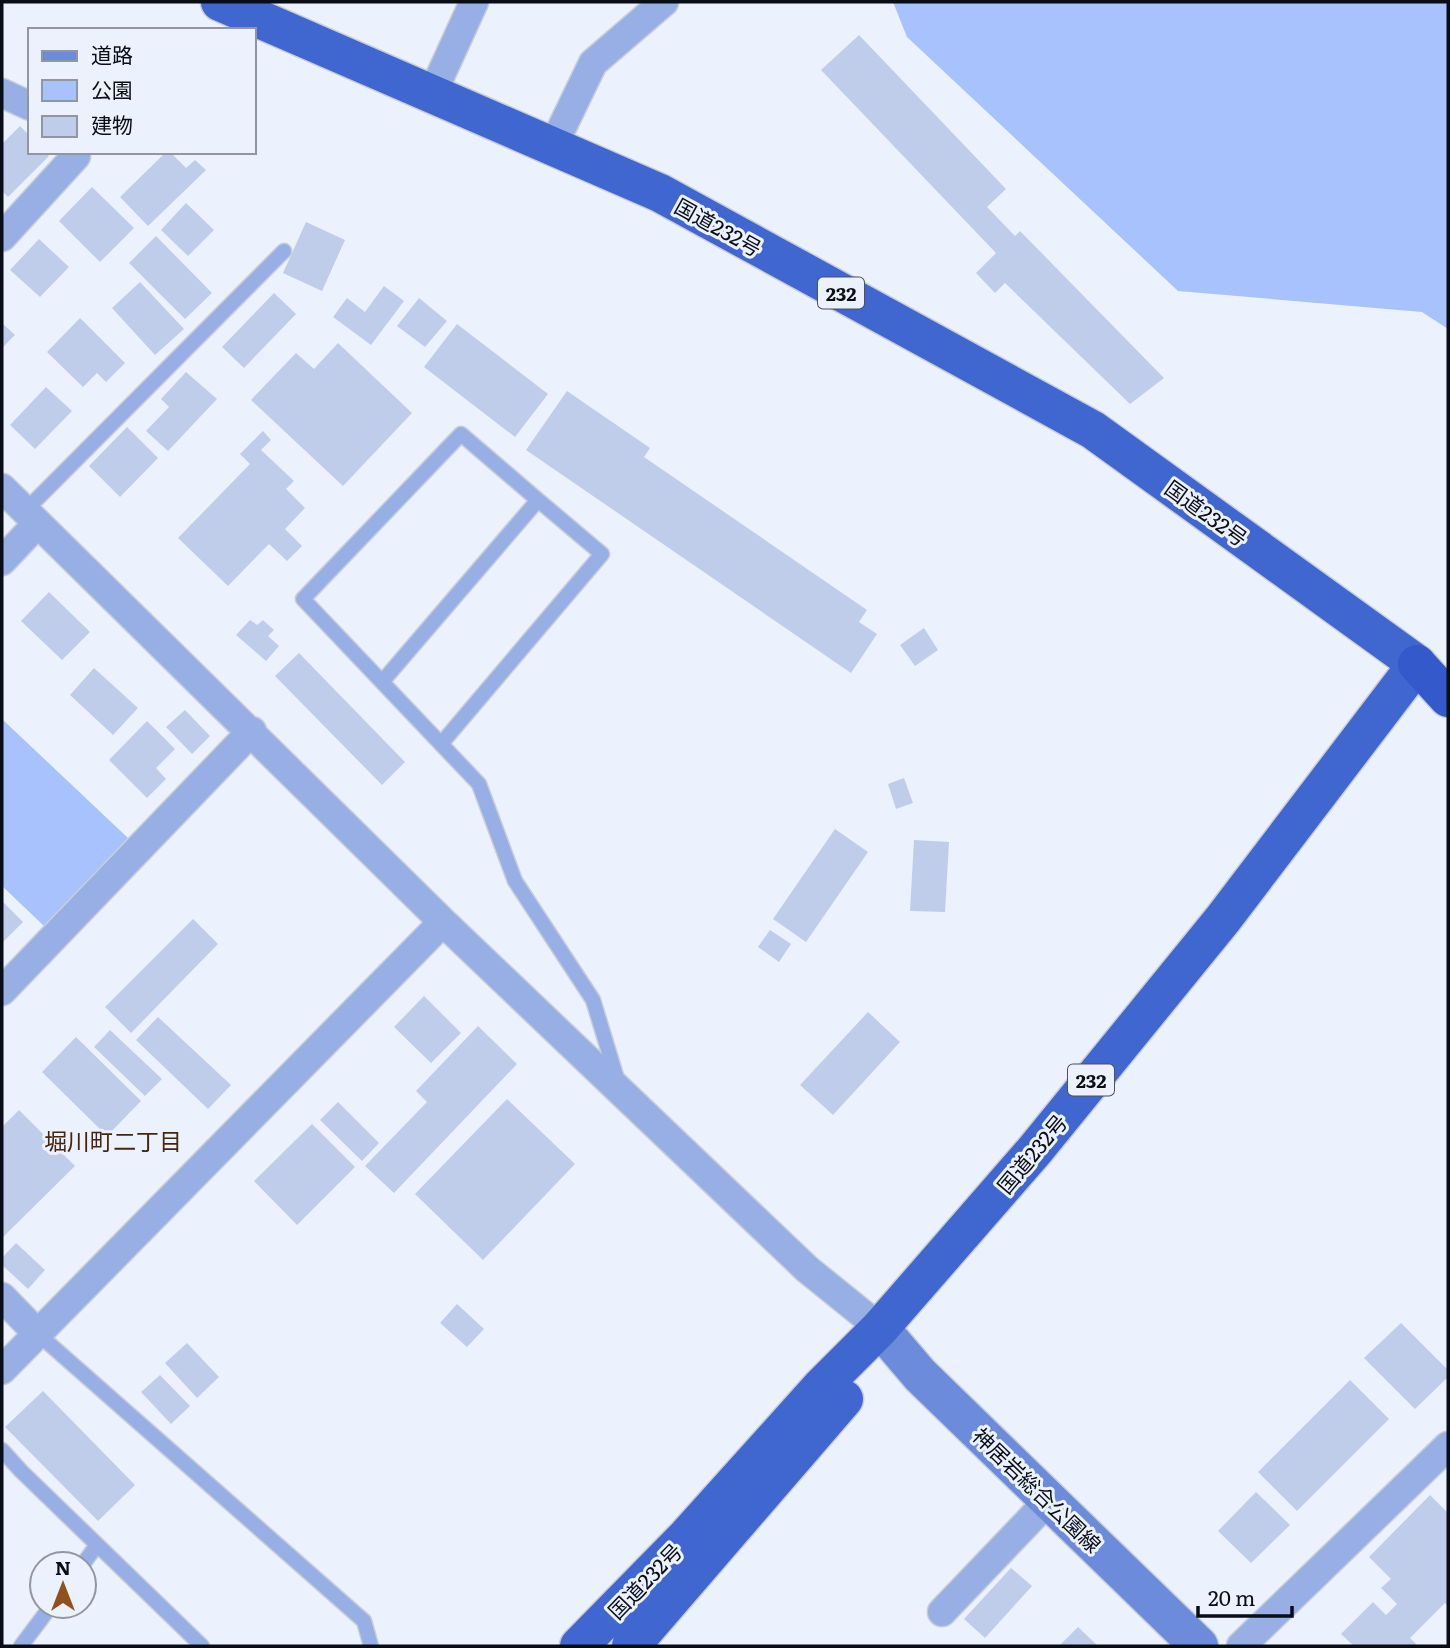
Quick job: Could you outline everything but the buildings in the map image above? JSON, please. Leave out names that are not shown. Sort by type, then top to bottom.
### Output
[{"type":"highway","name":"国道232号","points":[[220,2],[660,193],[1093,430],[1433,671],[1368,728],[1223,919],[1035,1150],[880,1328],[821,1387],[687,1536],[579,1646]]},
{"type":"highway","points":[[1433,671],[1448,698]]},
{"type":"highway","name":"国道232号","points":[[631,1646],[844,1400],[880,1328]]},
{"type":"main road","name":"神居岩総合公園線","points":[[880,1328],[920,1375],[1199,1646]]},
{"type":"street","points":[[432,93],[474,2]]},
{"type":"street","points":[[553,146],[593,63],[664,2]]},
{"type":"street","points":[[2,93],[28,105]]},
{"type":"street","points":[[2,237],[76,154]]},
{"type":"street","points":[[2,488],[443,922],[807,1269],[880,1328]]},
{"type":"street","points":[[2,561],[31,518]]},
{"type":"street","points":[[2,991],[251,732]]},
{"type":"street","points":[[2,1370],[443,922]]},
{"type":"street","points":[[2,1297],[37,1333]]},
{"type":"street","points":[[1241,1646],[1448,1446]]},
{"type":"street","points":[[942,1612],[1049,1500]]},
{"type":"lane","points":[[31,518],[284,251]]},
{"type":"lane","points":[[441,744],[602,554],[461,434],[303,599],[479,784],[515,881],[593,1000],[621,1092]]},
{"type":"lane","points":[[382,682],[538,500]]},
{"type":"lane","points":[[37,1333],[363,1621],[371,1646]]},
{"type":"lane","points":[[2,1450],[202,1646]]},
{"type":"lane","points":[[93,1550],[97,1545]]},
{"type":"lane","points":[[21,1646],[40,1620]]},
{"type":"green space","points":[[893,2],[1448,2],[1448,329],[1422,312],[1178,291],[907,37]]},
{"type":"green space","points":[[2,719],[128,838],[44,926],[2,886]]},
{"type":"district","name":"堀川町二丁目","points":[[113,1140]]}]
